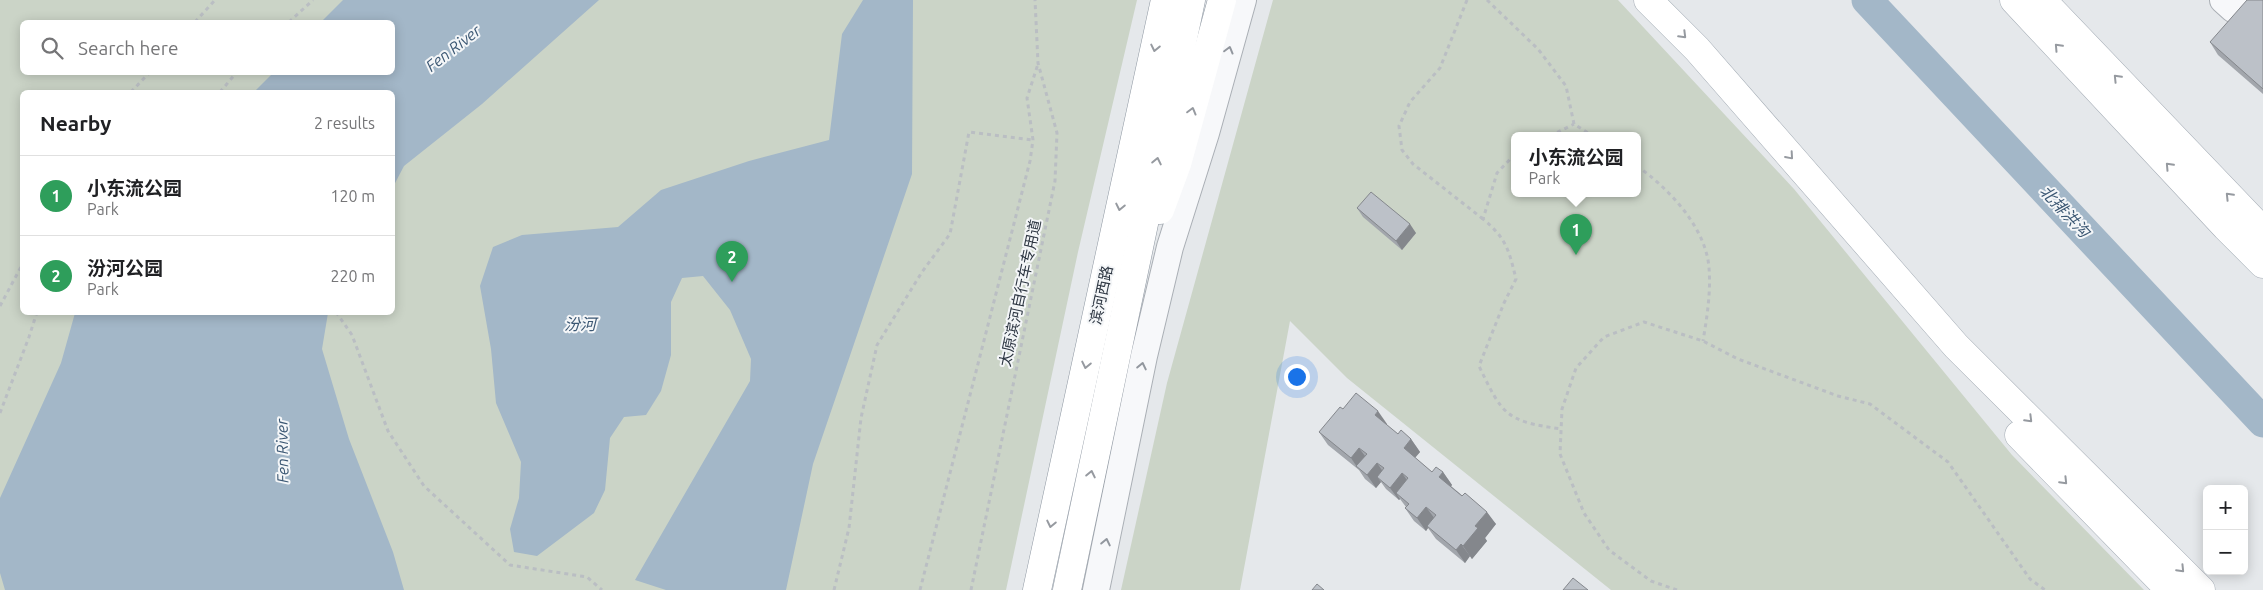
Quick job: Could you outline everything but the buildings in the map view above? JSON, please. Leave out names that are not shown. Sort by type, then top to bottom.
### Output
[{"type":"main road","name":"滨河西路","points":[[1037,590],[1165,0]]},
{"type":"main road","name":"滨河西路","points":[[1067,590],[1191,0]]},
{"type":"main road","points":[[1126,306],[1177,164],[1222,0]]},
{"type":"main road","points":[[1648,0],[1697,49],[1956,346],[2201,590]]},
{"type":"main road","points":[[2014,0],[2226,227],[2263,264]]},
{"type":"main road","points":[[2042,0],[2263,231]]},
{"type":"main road","points":[[1854,229],[1936,345],[2003,418],[2170,590]]},
{"type":"street","points":[[1096,590],[1144,356],[1170,248],[1206,133],[1243,0]]},
{"type":"street","points":[[2223,0],[2233,9],[2241,0]]},
{"type":"street","points":[[1170,248],[1177,164]]},
{"type":"path","points":[[197,20],[215,0]]},
{"type":"path","points":[[291,20],[313,0]]},
{"type":"path","name":"太原滨河自行车专用道","points":[[971,590],[1054,181],[1057,133],[1038,63],[1034,0]]},
{"type":"path","points":[[1467,0],[1440,68],[1410,102],[1399,126],[1402,150],[1413,164],[1499,232],[1509,253],[1516,278],[1479,366],[1491,392],[1508,415],[1530,425],[1561,429]]},
{"type":"path","points":[[1487,0],[1538,49],[1566,86],[1574,124],[1587,132]]},
{"type":"path","points":[[920,590],[1030,161],[1033,140],[1027,98],[1038,63]]},
{"type":"path","points":[[133,90],[147,75]]},
{"type":"path","points":[[222,90],[234,75]]},
{"type":"path","points":[[1558,132],[1574,124]]},
{"type":"path","points":[[834,590],[850,528],[861,418],[877,345],[922,272],[950,234],[969,132],[1033,140]]},
{"type":"path","points":[[1483,220],[1497,173],[1511,158]]},
{"type":"path","points":[[1641,169],[1652,176],[1684,210],[1698,232],[1709,266],[1709,299],[1703,341]]},
{"type":"path","points":[[0,306],[20,269]]},
{"type":"path","points":[[0,413],[36,315]]},
{"type":"path","points":[[338,315],[352,335],[388,431],[424,486],[510,565],[587,577],[602,590]]},
{"type":"path","points":[[1676,590],[1651,581],[1609,550],[1584,513],[1560,454],[1562,409],[1576,368],[1604,337],[1644,322],[1703,341],[1738,359],[1780,375],[1838,396],[1870,404],[1905,428],[1948,462],[2030,579],[2045,590]]},
{"type":"shaded area","points":[[0,0],[1137,0],[1078,252],[1006,590],[0,590]]},
{"type":"shaded area","points":[[1273,0],[1618,0],[1794,189],[2012,455],[2144,590],[1611,590],[1347,378],[1290,321],[1240,590],[1121,590],[1167,383]]},
{"type":"water","name":"Fen River","points":[[343,0],[599,0],[482,104],[404,166],[395,183],[395,90],[256,90],[271,75],[395,75],[395,20],[323,20]]},
{"type":"water","name":"汾河","points":[[863,0],[913,0],[912,174],[813,464],[786,590],[666,590],[635,580],[750,381],[751,359],[730,310],[703,276],[682,278],[671,302],[671,355],[661,391],[646,415],[624,417],[610,438],[605,490],[594,513],[537,556],[514,552],[510,529],[519,498],[521,462],[496,403],[491,349],[480,286],[493,247],[522,235],[618,227],[661,190],[749,161],[829,140],[842,34]]},
{"type":"water","name":"Fen River","points":[[74,315],[328,315],[322,349],[349,439],[393,552],[404,590],[5,590],[0,573],[0,498],[61,363]]},
{"type":"waterway","name":"北排洪沟","points":[[1867,0],[2263,422]]},
{"type":"place","name":"小东流公园","points":[[1576,255]]},
{"type":"place","name":"汾河公园","points":[[732,282]]}]
